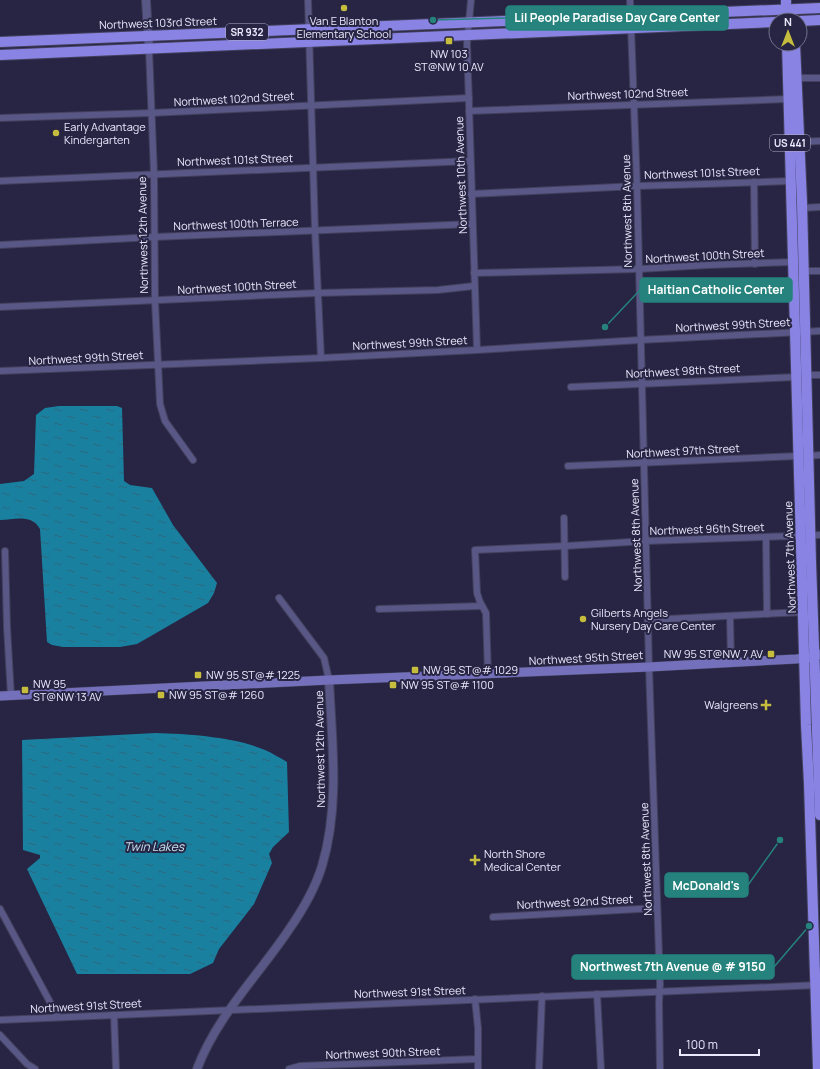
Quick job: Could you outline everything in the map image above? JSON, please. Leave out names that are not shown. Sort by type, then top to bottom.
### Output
[{"type":"main road","name":"Northwest 103rd Street","points":[[0,42],[631,16],[790,5],[820,8]]},
{"type":"main road","points":[[808,21],[820,20]]},
{"type":"main road","name":"SR 932","points":[[0,54],[768,22]]},
{"type":"main road","name":"Northwest 7th Avenue","points":[[787,52],[791,180],[797,268],[804,456],[810,536],[803,612],[815,658],[808,762],[817,985],[818,1069]]},
{"type":"main road","name":"Northwest 7th Avenue","points":[[795,52],[802,208],[802,229],[797,268]]},
{"type":"main road","points":[[788,99],[792,108],[793,134],[799,142]]},
{"type":"main road","points":[[791,180],[796,189],[797,219],[802,229]]},
{"type":"main road","name":"Northwest 7th Avenue","points":[[804,456],[804,485],[809,492],[819,738],[820,815]]},
{"type":"main road","name":"Northwest 95th Street","points":[[0,696],[329,680],[649,667],[815,658]]},
{"type":"main road","points":[[808,762],[812,768],[813,799],[820,806]]},
{"type":"main road","points":[[810,831],[816,838],[816,855],[820,860]]},
{"type":"street","name":"Northwest 12th Avenue","points":[[146,0],[152,113],[155,302],[160,404],[162,416],[193,460]]},
{"type":"street","points":[[308,0],[317,293],[321,358]]},
{"type":"street","name":"Northwest 10th Avenue","points":[[471,0],[467,35],[468,98],[477,350]]},
{"type":"street","name":"Northwest 8th Avenue","points":[[630,0],[637,186],[649,667],[660,992],[660,1069]]},
{"type":"street","points":[[796,78],[820,78]]},
{"type":"street","name":"Northwest 102nd Street","points":[[0,118],[152,113],[468,98]]},
{"type":"street","name":"Northwest 102nd Street","points":[[469,111],[788,99]]},
{"type":"street","points":[[799,142],[820,141]]},
{"type":"street","name":"Northwest 101st Street","points":[[0,181],[470,161]]},
{"type":"street","name":"Northwest 101st Street","points":[[471,194],[791,180]]},
{"type":"street","points":[[754,182],[755,264]]},
{"type":"street","points":[[802,208],[820,207]]},
{"type":"street","name":"Northwest 100th Terrace","points":[[0,246],[154,237],[472,224]]},
{"type":"street","name":"Northwest 100th Street","points":[[474,273],[639,269],[708,264],[755,264],[820,271]]},
{"type":"street","name":"Northwest 100th Street","points":[[0,307],[155,302],[317,293],[438,290],[474,286]]},
{"type":"street","name":"Northwest 99th Street","points":[[0,372],[321,358],[820,331]]},
{"type":"street","name":"Northwest 98th Street","points":[[571,387],[820,375]]},
{"type":"street","name":"Northwest 97th Street","points":[[568,466],[820,455]]},
{"type":"street","points":[[564,518],[565,577]]},
{"type":"street","name":"Northwest 96th Street","points":[[482,606],[477,592],[474,550],[646,541],[810,536]]},
{"type":"street","points":[[766,537],[767,614]]},
{"type":"street","points":[[5,551],[3,565],[11,696]]},
{"type":"street","name":"Northwest 12th Avenue","points":[[197,1069],[204,1050],[229,1009],[289,930],[311,894],[322,867],[330,834],[333,804],[329,680],[324,658],[279,598]]},
{"type":"street","points":[[379,610],[482,606],[486,613],[488,674]]},
{"type":"street","points":[[648,620],[803,612]]},
{"type":"street","points":[[730,616],[731,662]]},
{"type":"street","points":[[0,628],[7,627]]},
{"type":"street","name":"Northwest 92nd Street","points":[[493,917],[657,908]]},
{"type":"street","points":[[0,909],[58,1017]]},
{"type":"street","name":"Northwest 91st Street","points":[[0,1020],[817,985]]},
{"type":"street","points":[[597,994],[601,1069]]},
{"type":"street","points":[[539,1069],[542,996]]},
{"type":"street","points":[[475,999],[478,1069]]},
{"type":"street","points":[[114,1015],[116,1069]]},
{"type":"street","points":[[0,1035],[27,1064],[35,1069]]},
{"type":"street","name":"Northwest 90th Street","points":[[289,1069],[300,1066],[478,1059]]},
{"type":"water","points":[[59,406],[117,406],[122,408],[124,481],[130,485],[152,488],[173,525],[217,583],[214,593],[208,603],[137,644],[120,647],[63,647],[52,645],[47,642],[40,529],[37,524],[28,519],[17,518],[0,520],[0,484],[24,481],[34,474],[36,415],[45,408]]},
{"type":"water","name":"Twin Lakes","points":[[156,733],[197,735],[240,742],[265,750],[287,762],[289,832],[273,847],[269,854],[272,863],[254,904],[219,949],[213,963],[190,974],[77,974],[27,869],[40,858],[40,855],[23,850],[22,740]]},
{"type":"place","name":"Van E Blanton Elementary School","points":[[344,8]]},
{"type":"place","name":"Lil People Paradise Day Care Center","points":[[433,20]]},
{"type":"place","name":"NW 103 ST@NW 10 AV","points":[[449,41]]},
{"type":"place","name":"Early Advantage Kindergarten","points":[[56,133]]},
{"type":"place","name":"Haitian Catholic Center","points":[[605,327]]},
{"type":"place","name":"Gilberts Angels Nursery Day Care Center","points":[[583,619]]},
{"type":"place","name":"NW 95 ST@NW 7 AV","points":[[771,654]]},
{"type":"place","name":"NW 95 ST@# 1029","points":[[415,670]]},
{"type":"place","name":"NW 95 ST@# 1225","points":[[198,675]]},
{"type":"place","name":"NW 95 ST@# 1100","points":[[393,685]]},
{"type":"place","name":"NW 95 ST@NW 13 AV","points":[[25,690]]},
{"type":"place","name":"NW 95 ST@# 1260","points":[[161,695]]},
{"type":"place","name":"Walgreens","points":[[766,705]]},
{"type":"place","name":"McDonald's","points":[[780,840]]},
{"type":"place","name":"North Shore Medical Center","points":[[475,860]]},
{"type":"place","name":"Northwest 7th Avenue @ # 9150","points":[[809,926]]}]
